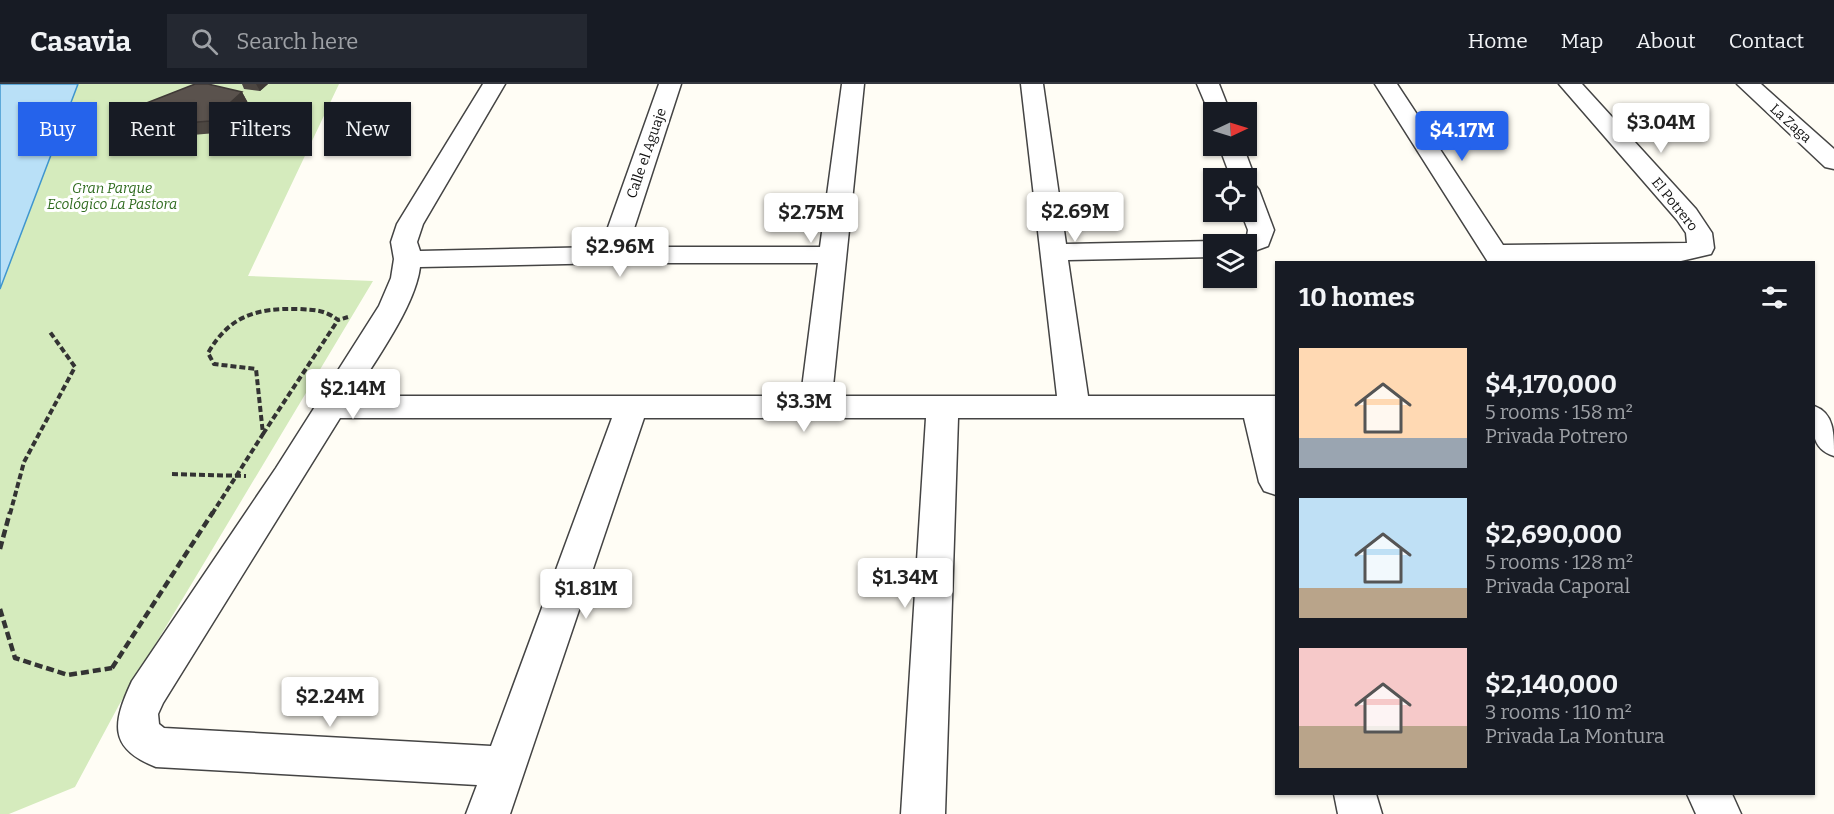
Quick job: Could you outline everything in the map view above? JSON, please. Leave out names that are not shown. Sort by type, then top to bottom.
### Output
[{"type":"street","points":[[494,84],[410,224],[404,242],[408,259],[405,278],[393,306],[333,407],[146,694],[138,714],[138,733],[156,747],[187,750],[504,767]]},
{"type":"street","name":"Calle el Aguaje","points":[[612,255],[670,84]]},
{"type":"street","points":[[815,408],[853,84]]},
{"type":"street","points":[[1032,84],[1074,408]]},
{"type":"street","points":[[1209,84],[1215,102]]},
{"type":"street","points":[[1386,84],[1498,258]]},
{"type":"street","name":"El Potrero","points":[[1498,258],[1681,253],[1701,248],[1700,233],[1687,215],[1570,84]]},
{"type":"street","name":"La Zaga","points":[[1748,84],[1834,162]]},
{"type":"street","points":[[1257,219],[1261,230],[1257,236]]},
{"type":"street","points":[[1054,252],[1203,249]]},
{"type":"street","points":[[408,259],[612,255],[833,255]]},
{"type":"street","points":[[333,407],[1267,407],[1275,474]]},
{"type":"street","points":[[923,814],[943,407]]},
{"type":"street","points":[[488,814],[632,408]]},
{"type":"street","points":[[1815,409],[1834,408]]},
{"type":"street","points":[[1815,418],[1834,444]]},
{"type":"street","points":[[1355,795],[1360,814]]},
{"type":"street","points":[[1710,795],[1719,814]]},
{"type":"path","points":[[0,609],[15,658],[68,675],[112,668],[338,320],[393,306]]},
{"type":"path","points":[[263,434],[256,369],[214,364],[208,353],[219,334],[240,319],[269,309],[325,310],[338,320]]},
{"type":"path","points":[[0,549],[24,462],[75,367],[50,332]]},
{"type":"path","points":[[172,474],[288,477]]},
{"type":"green space","name":"Gran Parque Ecológico La Pastora","points":[[0,84],[339,84],[330,102],[324,102],[324,116],[312,141],[312,102],[209,102],[209,156],[305,156],[248,276],[373,281],[119,705],[75,787],[9,814],[0,814]]},
{"type":"water","points":[[0,84],[78,84],[71,102],[18,102],[18,156],[51,156],[0,289]]},
{"type":"building","points":[[195,84],[208,84],[242,92],[231,102],[209,102],[209,121],[197,122],[197,102],[149,102]]}]
